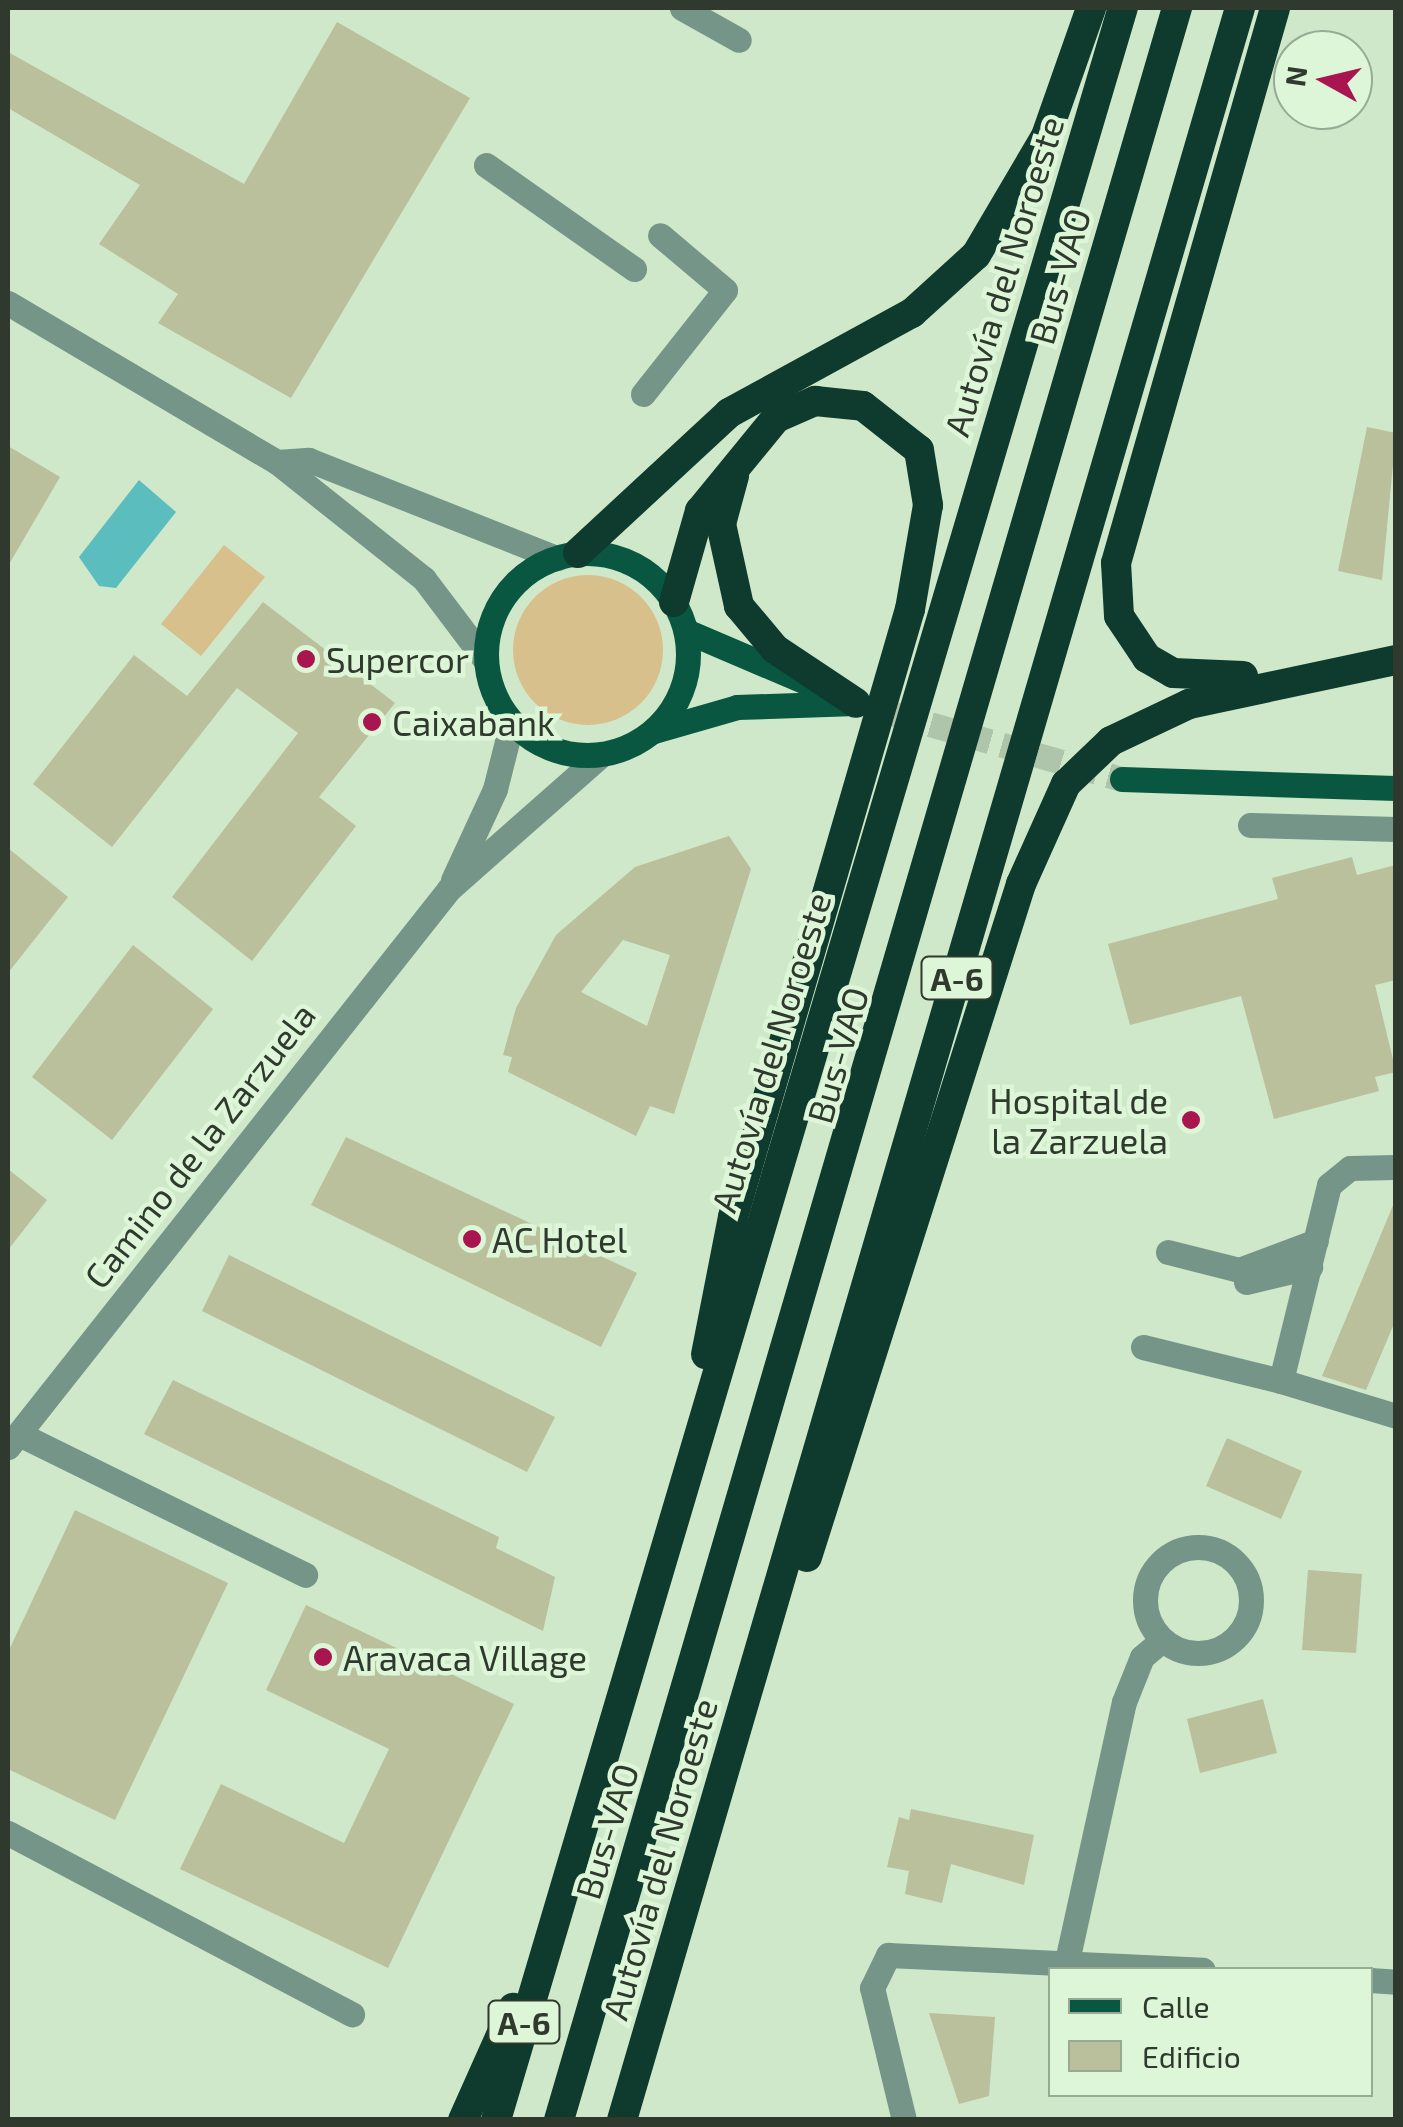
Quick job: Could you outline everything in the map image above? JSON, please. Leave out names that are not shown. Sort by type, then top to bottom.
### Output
[{"type":"highway","points":[[568,555],[761,390],[891,326],[962,270],[1023,184],[1090,8]]},
{"type":"highway","name":"Autovía del Noroeste","points":[[496,2120],[701,1412],[1123,8]]},
{"type":"highway","name":"Bus-VAO","points":[[558,2120],[1177,8]]},
{"type":"highway","name":"Autovía del Noroeste","points":[[622,2120],[1240,8]]},
{"type":"highway","points":[[1275,8],[1114,592],[1130,639],[1173,674],[1296,675]]},
{"type":"highway","points":[[674,602],[700,511],[740,460],[795,408],[863,406],[918,450],[928,505],[910,609],[709,1310],[701,1412]]},
{"type":"highway","points":[[740,460],[721,524],[739,606],[776,649],[856,703]]},
{"type":"highway","points":[[672,1948],[1049,814],[1111,741],[1189,704],[1296,675],[1396,660]]},
{"type":"highway","points":[[464,2120],[553,1924]]},
{"type":"main road","points":[[654,731],[683,685],[686,631],[674,602],[632,564],[568,555],[512,586],[488,634],[486,661],[512,722],[543,746],[602,754],[654,731],[737,707],[856,703]]},
{"type":"main road","points":[[686,631],[856,703]]},
{"type":"main road","points":[[1122,780],[1396,788]]},
{"type":"street","points":[[682,8],[739,40]]},
{"type":"street","points":[[486,165],[634,268]]},
{"type":"street","points":[[643,394],[725,290],[660,234]]},
{"type":"street","points":[[8,304],[277,462],[424,579],[486,661]]},
{"type":"street","points":[[277,462],[309,460],[568,555]]},
{"type":"street","name":"Camino de la Zarzuela","points":[[449,889],[495,789],[512,722]]},
{"type":"street","name":"Camino de la Zarzuela","points":[[13,1440],[449,889],[602,754]]},
{"type":"street","points":[[1250,826],[1396,829]]},
{"type":"street","points":[[1281,1381],[1329,1185],[1350,1168],[1396,1167]]},
{"type":"street","points":[[1168,1252],[1239,1270],[1316,1241]]},
{"type":"street","points":[[1239,1270],[1245,1282],[1310,1267]]},
{"type":"street","points":[[1143,1347],[1281,1381],[1396,1416]]},
{"type":"street","points":[[13,1440],[304,1575]]},
{"type":"street","points":[[1196,1547],[1230,1557],[1252,1603],[1239,1635],[1193,1654],[1162,1640],[1145,1609],[1151,1574],[1196,1547]]},
{"type":"street","points":[[1067,1961],[1124,1702],[1142,1657],[1162,1640]]},
{"type":"street","points":[[8,1832],[352,2014]]},
{"type":"street","points":[[904,2120],[872,1988],[876,1967],[898,1951],[1158,1967]]},
{"type":"shaded area","points":[[224,545],[265,577],[201,656],[161,624]]},
{"type":"shaded area","points":[[588,575],[617,581],[641,597],[657,621],[663,650],[657,679],[641,703],[617,719],[588,725],[559,719],[535,703],[519,679],[513,650],[519,621],[535,597],[559,581]]},
{"type":"water","points":[[139,480],[176,512],[116,588],[99,586],[79,557]]},
{"type":"building","points":[[337,22],[470,98],[291,398],[158,323],[178,294],[99,244],[140,185],[8,108],[8,52],[244,184]]},
{"type":"building","points":[[1367,427],[1396,433],[1382,580],[1338,571]]},
{"type":"building","points":[[8,446],[60,477],[8,566]]},
{"type":"building","points":[[263,602],[395,703],[319,797],[356,826],[252,961],[172,897],[298,733],[237,688],[112,847],[33,784],[134,655],[187,696]]},
{"type":"building","points":[[729,836],[751,869],[674,1114],[650,1106],[636,1136],[508,1072],[512,1057],[503,1055],[516,1008],[556,935],[635,867]],"holes":[[[623,940],[670,955],[647,1026],[581,992]]]},
{"type":"building","points":[[8,848],[68,897],[8,973]]},
{"type":"building","points":[[1352,857],[1357,875],[1396,865],[1396,980],[1375,985],[1396,1072],[1375,1077],[1379,1091],[1274,1119],[1241,996],[1130,1025],[1108,944],[1278,899],[1272,878]]},
{"type":"building","points":[[133,945],[213,1009],[112,1140],[32,1077]]},
{"type":"building","name":"AC Hotel","points":[[346,1137],[637,1273],[601,1347],[311,1205]]},
{"type":"building","points":[[8,1169],[47,1200],[8,1250]]},
{"type":"building","points":[[1396,1198],[1396,1319],[1366,1390],[1322,1376]]},
{"type":"building","points":[[229,1255],[555,1417],[527,1472],[202,1311]]},
{"type":"building","points":[[173,1380],[499,1537],[496,1548],[555,1577],[543,1631],[144,1434]]},
{"type":"building","points":[[1227,1438],[1302,1471],[1281,1519],[1206,1486]]},
{"type":"building","points":[[75,1510],[228,1583],[115,1820],[8,1769],[8,1652]]},
{"type":"building","points":[[1308,1570],[1362,1574],[1356,1653],[1302,1650]]},
{"type":"building","points":[[306,1605],[514,1704],[388,1968],[180,1869],[221,1784],[344,1843],[389,1749],[266,1690]]},
{"type":"building","points":[[1263,1699],[1277,1753],[1200,1773],[1187,1719]]},
{"type":"building","points":[[911,1809],[1034,1835],[1024,1885],[951,1864],[942,1903],[905,1894],[909,1871],[887,1867],[899,1817],[909,1820]]},
{"type":"building","points":[[929,2013],[995,2017],[989,2096],[959,2104]]},
{"type":"tunnel","points":[[895,714],[1122,779]]},
{"type":"place","name":"Supercor","points":[[306,659]]},
{"type":"place","name":"Caixabank","points":[[372,722]]},
{"type":"place","name":"Hospital de la Zarzuela","points":[[1191,1120]]},
{"type":"place","name":"AC Hotel","points":[[472,1239]]},
{"type":"place","name":"Aravaca Village","points":[[323,1657]]}]
